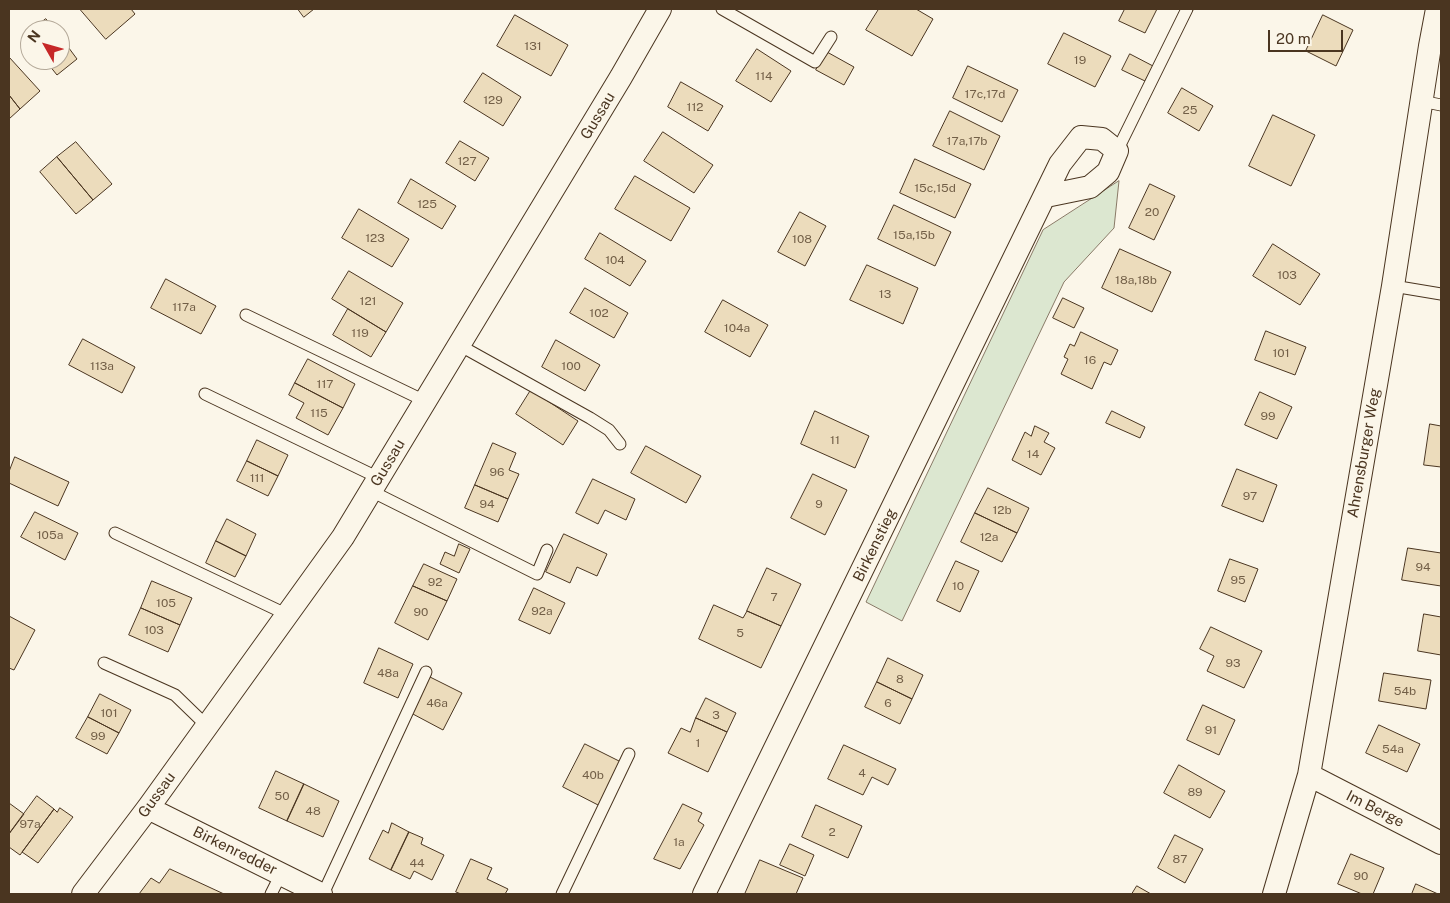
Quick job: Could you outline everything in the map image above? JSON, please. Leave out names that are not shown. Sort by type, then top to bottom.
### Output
[{"type":"street","name":"Gussau","points":[[83,894],[208,726],[343,538],[660,9]]},
{"type":"street","name":"Ahrensburger Weg","points":[[1274,894],[1310,775],[1393,286],[1431,103],[1437,9]]},
{"type":"street","name":"Birkenstieg","points":[[704,894],[1060,164],[1081,137],[1102,139],[1117,151]]},
{"type":"street","points":[[1046,196],[1090,187],[1108,172],[1117,151]]},
{"type":"street","name":"Im Berge","points":[[1310,775],[1441,843]]},
{"type":"street","name":"Birkenredder","points":[[148,808],[322,894]]},
{"type":"lane","points":[[722,9],[815,62],[831,37]]},
{"type":"lane","points":[[1117,151],[1188,9]]},
{"type":"lane","points":[[1393,286],[1441,294]]},
{"type":"lane","points":[[246,315],[425,402]]},
{"type":"lane","points":[[460,345],[590,418],[609,430],[620,444]]},
{"type":"lane","points":[[205,394],[375,484],[537,574],[547,550]]},
{"type":"lane","points":[[115,533],[288,615]]},
{"type":"lane","points":[[104,663],[175,695],[208,726]]},
{"type":"lane","points":[[322,894],[426,672]]},
{"type":"lane","points":[[562,894],[629,754]]},
{"type":"lane","points":[[271,894],[281,874]]},
{"type":"green space","points":[[1119,181],[1114,228],[1064,282],[902,621],[866,602],[1043,230]]},
{"type":"building","points":[[80,9],[131,9],[135,14],[106,39]]},
{"type":"building","points":[[298,9],[314,9],[304,17]]},
{"type":"building","points":[[879,9],[916,9],[933,19],[912,56],[866,30]]},
{"type":"building","points":[[1125,9],[1157,9],[1145,33],[1119,21]]},
{"type":"building","points":[[515,15],[568,45],[551,76],[497,46]]},
{"type":"building","points":[[1323,15],[1353,30],[1336,66],[1306,51]]},
{"type":"building","points":[[1064,33],[1111,56],[1095,87],[1048,64]]},
{"type":"building","points":[[757,49],[791,71],[771,102],[736,81]]},
{"type":"building","points":[[70,50],[77,59],[70,65]]},
{"type":"building","points":[[827,52],[854,67],[844,85],[816,70]]},
{"type":"building","points":[[1130,54],[1153,66],[1145,81],[1122,70]]},
{"type":"building","points":[[9,57],[40,91],[20,109],[9,95]]},
{"type":"building","points":[[968,66],[1018,90],[1002,122],[953,98]]},
{"type":"building","points":[[53,70],[63,70],[57,75]]},
{"type":"building","points":[[483,73],[521,97],[503,126],[464,102]]},
{"type":"building","points":[[681,82],[723,106],[708,131],[668,107]]},
{"type":"building","points":[[1182,88],[1213,106],[1199,131],[1168,113]]},
{"type":"building","points":[[9,95],[20,109],[9,119]]},
{"type":"building","points":[[950,111],[1000,136],[984,170],[933,146]]},
{"type":"building","points":[[1273,115],[1315,135],[1291,186],[1249,166]]},
{"type":"building","points":[[663,132],[713,165],[694,193],[644,161]]},
{"type":"building","points":[[460,141],[489,158],[475,181],[446,163]]},
{"type":"building","points":[[76,142],[112,184],[93,200],[57,157]]},
{"type":"building","points":[[57,157],[93,200],[76,214],[40,172]]},
{"type":"building","points":[[915,159],[971,184],[955,218],[900,193]]},
{"type":"building","points":[[635,176],[690,208],[671,241],[615,209]]},
{"type":"building","points":[[411,179],[456,206],[442,229],[398,203]]},
{"type":"building","points":[[1150,184],[1175,196],[1154,240],[1129,228]]},
{"type":"building","points":[[894,205],[951,232],[935,266],[878,239]]},
{"type":"building","points":[[359,209],[409,239],[392,267],[342,238]]},
{"type":"building","points":[[800,212],[826,226],[805,266],[778,252]]},
{"type":"building","points":[[600,233],[646,261],[630,286],[585,259]]},
{"type":"building","points":[[1273,244],[1320,274],[1300,305],[1253,276]]},
{"type":"building","points":[[1120,249],[1171,272],[1152,312],[1102,288]]},
{"type":"building","points":[[867,265],[918,288],[903,324],[850,300]]},
{"type":"building","points":[[349,271],[403,303],[386,332],[332,299]]},
{"type":"building","points":[[166,279],[216,306],[201,334],[151,308]]},
{"type":"building","points":[[585,288],[628,313],[614,338],[570,313]]},
{"type":"building","points":[[1063,298],[1084,308],[1074,328],[1053,318]]},
{"type":"building","points":[[723,300],[768,325],[750,357],[705,332]]},
{"type":"building","points":[[348,309],[386,332],[371,357],[333,335]]},
{"type":"building","points":[[1266,331],[1306,347],[1295,375],[1255,360]]},
{"type":"building","points":[[1081,332],[1118,350],[1111,365],[1104,362],[1092,389],[1061,374],[1068,359],[1064,357],[1070,344],[1074,346]]},
{"type":"building","points":[[83,339],[135,367],[122,393],[69,365]]},
{"type":"building","points":[[556,340],[600,365],[585,391],[542,367]]},
{"type":"building","points":[[308,359],[355,384],[343,408],[295,383]]},
{"type":"building","points":[[295,383],[343,408],[328,435],[296,418],[304,403],[289,395]]},
{"type":"building","points":[[531,390],[578,421],[563,445],[516,414]]},
{"type":"building","points":[[1260,392],[1292,407],[1277,439],[1245,425]]},
{"type":"building","points":[[815,411],[869,436],[855,468],[801,444]]},
{"type":"building","points":[[1112,411],[1145,427],[1140,438],[1106,423]]},
{"type":"building","points":[[1430,424],[1441,426],[1441,467],[1424,465]]},
{"type":"building","points":[[1035,426],[1049,433],[1044,442],[1055,448],[1041,475],[1012,460],[1025,432],[1031,436]]},
{"type":"building","points":[[257,440],[288,455],[278,476],[247,461]]},
{"type":"building","points":[[493,443],[516,453],[509,470],[519,474],[508,499],[475,485]]},
{"type":"building","points":[[646,446],[701,476],[686,503],[631,473]]},
{"type":"building","points":[[15,457],[69,482],[58,506],[9,483],[9,472]]},
{"type":"building","points":[[247,461],[278,476],[268,496],[237,481]]},
{"type":"building","points":[[1237,469],[1277,485],[1263,522],[1222,506]]},
{"type":"building","points":[[813,474],[847,490],[825,535],[791,518]]},
{"type":"building","points":[[593,479],[635,499],[626,520],[605,510],[598,524],[576,513]]},
{"type":"building","points":[[475,485],[508,499],[498,522],[465,508]]},
{"type":"building","points":[[988,488],[1029,508],[1017,533],[975,513]]},
{"type":"building","points":[[35,512],[78,533],[65,560],[21,537]]},
{"type":"building","points":[[975,513],[1017,533],[1002,562],[961,542]]},
{"type":"building","points":[[227,519],[256,534],[246,556],[216,541]]},
{"type":"building","points":[[564,534],[607,554],[597,576],[577,567],[570,583],[546,572]]},
{"type":"building","points":[[216,541],[246,556],[235,577],[206,563]]},
{"type":"building","points":[[459,544],[470,549],[459,573],[440,564],[445,552],[454,556]]},
{"type":"building","points":[[1408,548],[1441,553],[1441,586],[1402,580]]},
{"type":"building","points":[[1230,559],[1258,569],[1245,602],[1218,591]]},
{"type":"building","points":[[956,561],[979,571],[960,612],[937,601]]},
{"type":"building","points":[[424,564],[457,579],[447,601],[413,586]]},
{"type":"building","points":[[767,568],[801,584],[781,626],[747,611]]},
{"type":"building","points":[[152,581],[192,598],[180,625],[141,608]]},
{"type":"building","points":[[413,586],[447,601],[428,640],[395,623]]},
{"type":"building","points":[[534,588],[565,603],[550,634],[519,620]]},
{"type":"building","points":[[714,605],[743,618],[747,611],[781,626],[761,668],[699,639]]},
{"type":"building","points":[[141,608],[180,625],[168,652],[129,635]]},
{"type":"building","points":[[1424,614],[1441,617],[1441,655],[1418,651]]},
{"type":"building","points":[[9,616],[35,630],[14,670],[9,668]]},
{"type":"building","points":[[1211,627],[1262,651],[1244,688],[1207,671],[1214,656],[1200,649]]},
{"type":"building","points":[[379,648],[413,664],[398,698],[364,683]]},
{"type":"building","points":[[888,658],[923,675],[912,699],[877,682]]},
{"type":"building","points":[[1384,673],[1431,680],[1426,709],[1379,701]]},
{"type":"building","points":[[430,677],[462,693],[443,730],[411,713]]},
{"type":"building","points":[[877,682],[912,699],[900,724],[865,707]]},
{"type":"building","points":[[100,694],[131,710],[119,733],[88,717]]},
{"type":"building","points":[[706,698],[736,713],[727,732],[696,718]]},
{"type":"building","points":[[1203,705],[1235,720],[1219,755],[1187,740]]},
{"type":"building","points":[[88,717],[119,733],[107,754],[76,738]]},
{"type":"building","points":[[696,718],[727,732],[708,772],[668,753],[681,728],[690,732]]},
{"type":"building","points":[[1379,725],[1420,744],[1407,772],[1366,753]]},
{"type":"building","points":[[585,744],[623,763],[600,806],[563,787]]},
{"type":"building","points":[[844,745],[896,769],[888,785],[872,777],[863,795],[828,779]]},
{"type":"building","points":[[1179,765],[1225,791],[1210,818],[1164,793]]},
{"type":"building","points":[[276,771],[304,784],[287,821],[259,808]]},
{"type":"building","points":[[304,784],[339,801],[323,837],[287,821]]},
{"type":"building","points":[[37,796],[54,809],[20,855],[9,847],[9,834]]},
{"type":"building","points":[[9,803],[24,814],[9,834]]},
{"type":"building","points":[[683,804],[702,813],[698,821],[704,825],[680,869],[654,859]]},
{"type":"building","points":[[816,805],[862,826],[848,858],[802,837]]},
{"type":"building","points":[[60,808],[73,817],[38,863],[22,852],[54,809],[57,812]]},
{"type":"building","points":[[392,823],[409,832],[391,870],[369,859],[383,830],[388,833]]},
{"type":"building","points":[[409,832],[423,838],[421,844],[444,855],[432,880],[414,871],[410,879],[391,870]]},
{"type":"building","points":[[1175,835],[1203,849],[1185,883],[1158,868]]},
{"type":"building","points":[[790,844],[814,855],[805,876],[780,865]]},
{"type":"building","points":[[1351,854],[1384,868],[1373,894],[1362,894],[1338,884]]},
{"type":"building","points":[[471,859],[492,868],[487,879],[508,889],[505,894],[461,894],[456,892]]},
{"type":"building","points":[[760,860],[803,878],[796,894],[745,894]]},
{"type":"building","points":[[170,869],[224,894],[139,894],[151,878],[159,883]]},
{"type":"building","points":[[1416,884],[1438,894],[1412,894]]},
{"type":"building","points":[[1137,886],[1151,894],[1132,894]]}]
